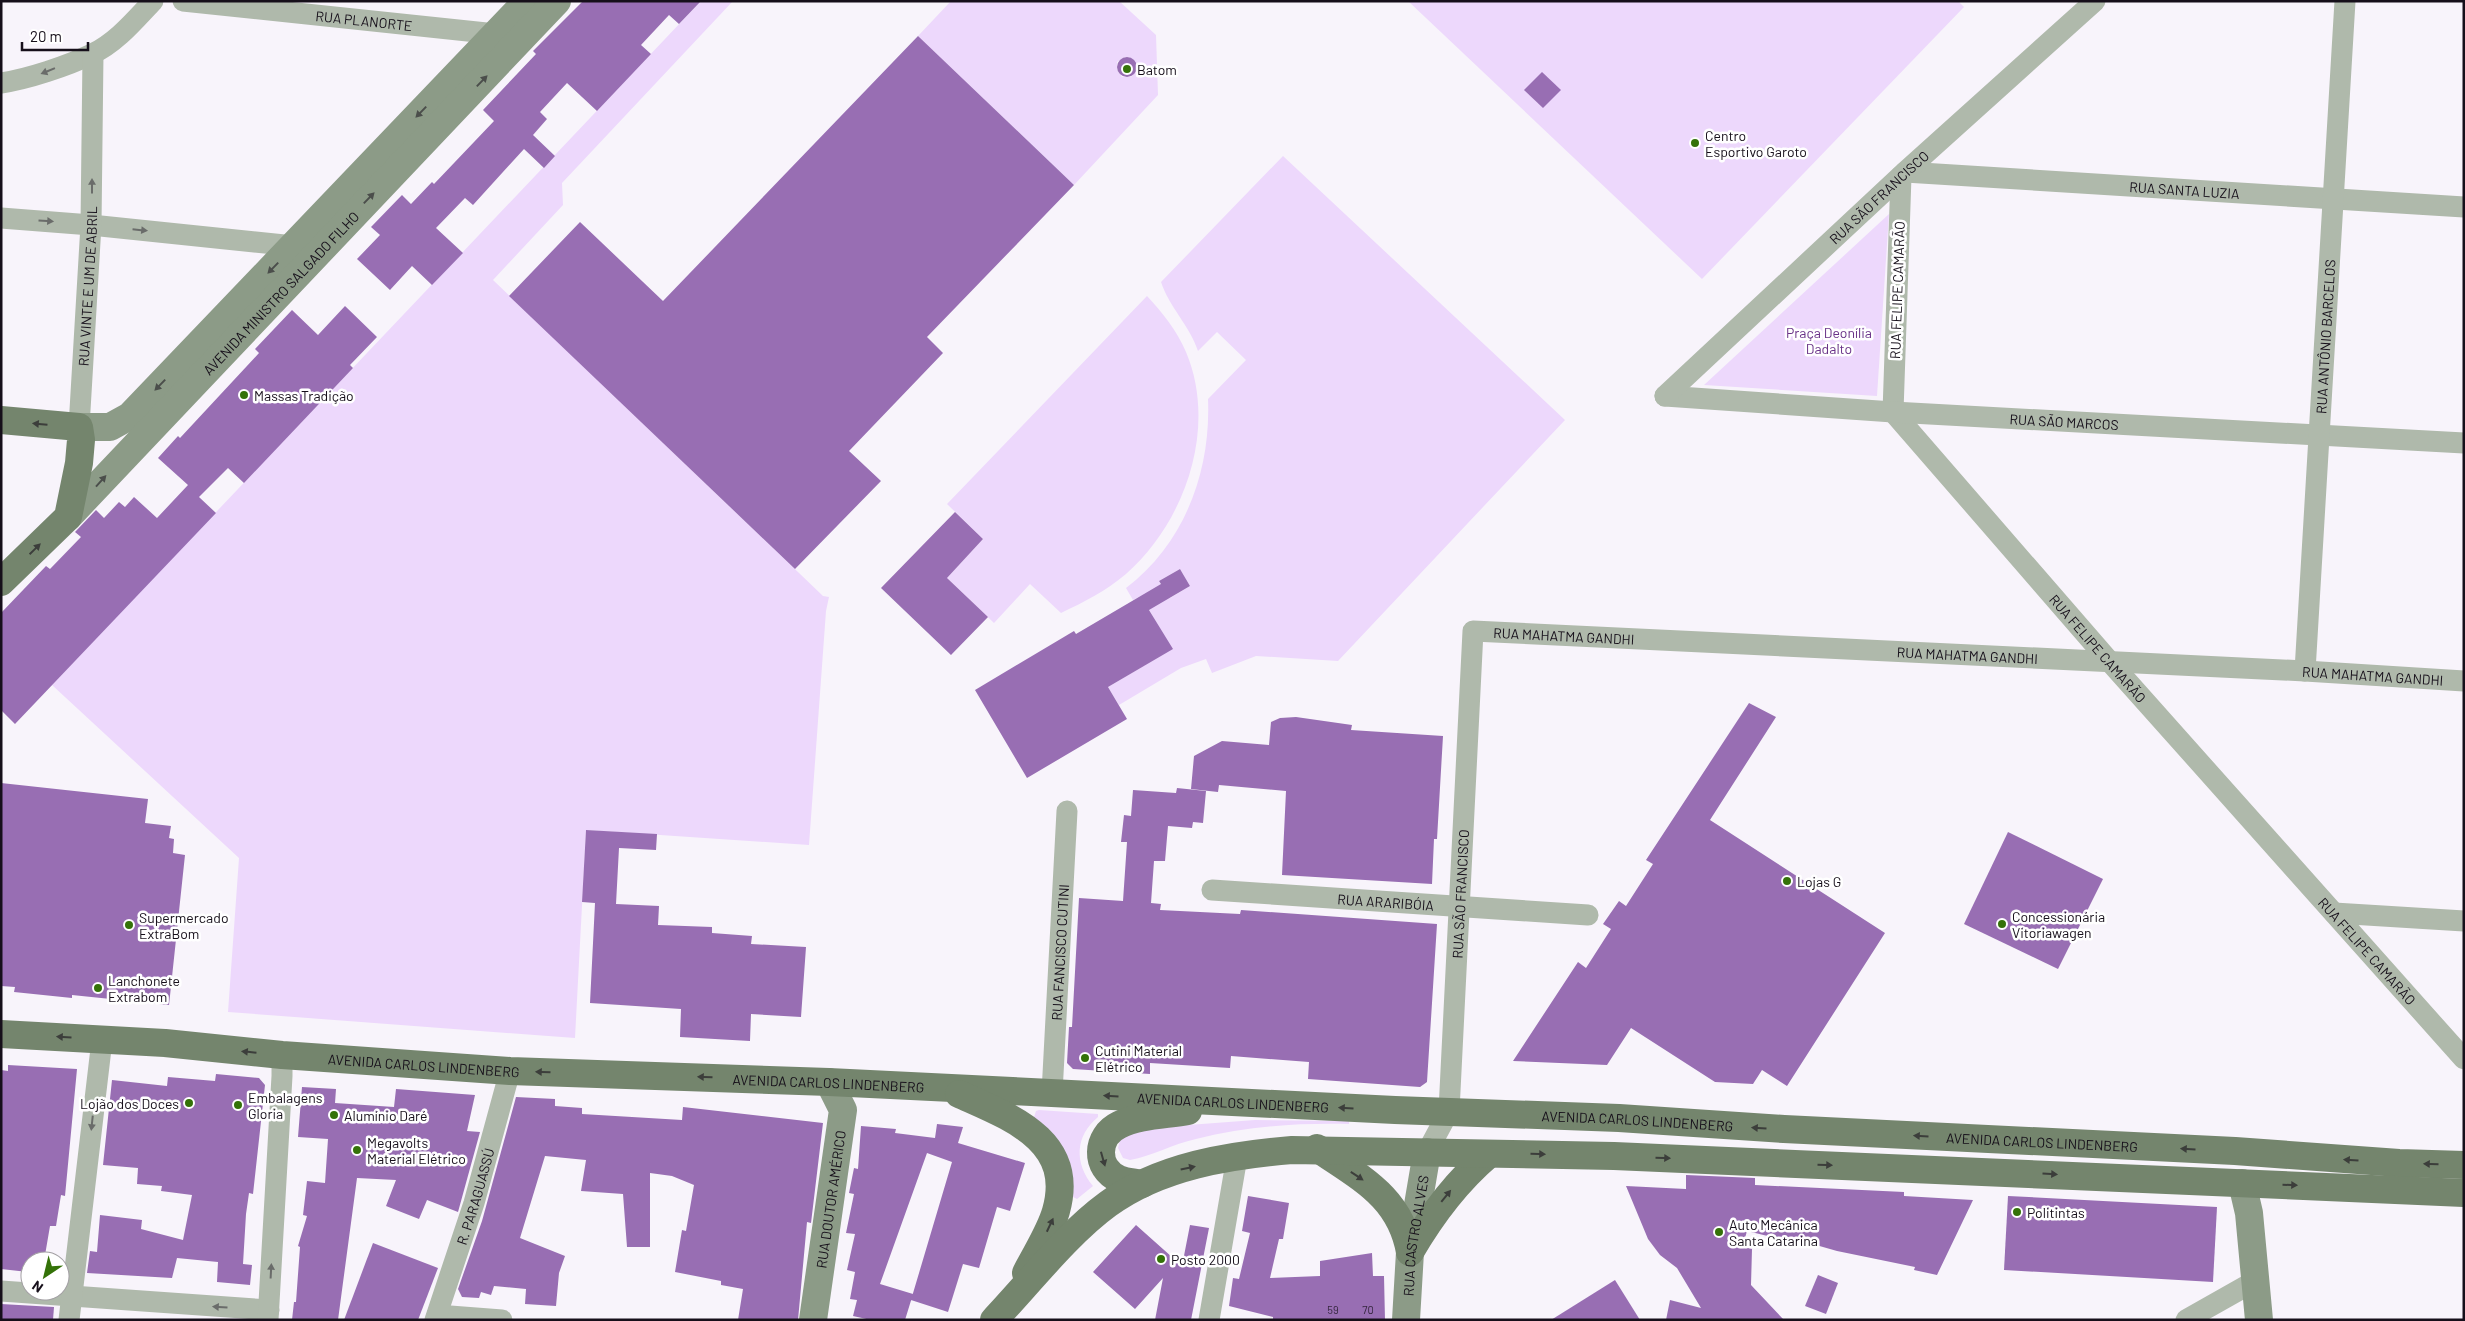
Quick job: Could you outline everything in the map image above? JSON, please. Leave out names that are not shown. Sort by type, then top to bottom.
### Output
[{"type":"main road","name":"AVENIDA MINISTRO SALGADO FILHO","points":[[503,42],[527,1]]},
{"type":"main road","name":"AVENIDA MINISTRO SALGADO FILHO","points":[[1,582],[68,517],[303,252],[503,42],[557,1]]},
{"type":"main road","name":"AVENIDA MINISTRO SALGADO FILHO","points":[[79,427],[110,427],[130,416],[303,252]]},
{"type":"main road","points":[[1,420],[79,427]]},
{"type":"main road","name":"RUA VINTE E UM DE ABRIL","points":[[68,517],[79,463],[81,440],[79,427]]},
{"type":"main road","name":"AVENIDA CARLOS LINDENBERG","points":[[1,1034],[189,1045],[282,1055],[510,1071],[829,1082],[1395,1110],[1619,1118],[1784,1129],[2235,1151],[2399,1163],[2464,1165]]},
{"type":"main road","name":"RUA DOUTOR AMÉRICO","points":[[813,1320],[843,1110],[829,1082]]},
{"type":"main road","points":[[946,1089],[1024,1125],[1045,1144],[1057,1170],[1059,1198],[1056,1212],[1012,1300]]},
{"type":"main road","points":[[1142,1184],[1119,1179],[1106,1169],[1100,1153],[1101,1145],[1104,1136],[1112,1129],[1135,1119],[1246,1102]]},
{"type":"main road","points":[[1395,1110],[1427,1152]]},
{"type":"main road","points":[[994,1320],[1093,1216],[1125,1192],[1178,1170],[1263,1152],[1317,1148],[1614,1156],[2464,1193]]},
{"type":"main road","points":[[1317,1148],[1385,1197],[1404,1226],[1410,1252]]},
{"type":"main road","points":[[2235,1151],[2249,1213],[2259,1320]]},
{"type":"main road","name":"RUA CASTRO ALVES","points":[[1406,1320],[1410,1252],[1427,1152]]},
{"type":"main road","points":[[1410,1252],[1446,1197],[1489,1154]]},
{"type":"street","points":[[1,83],[41,74],[93,54],[117,36],[153,1]]},
{"type":"street","name":"RUA PLANORTE","points":[[183,1],[503,42]]},
{"type":"street","name":"RUA SÃO FRANCISCO","points":[[1666,396],[1903,174],[2095,1]]},
{"type":"street","name":"RUA ANTÔNIO BARCELOS","points":[[2305,671],[2345,1]]},
{"type":"street","name":"RUA VINTE E UM DE ABRIL","points":[[79,427],[92,225],[93,54]]},
{"type":"street","name":"RUA SANTA LUZIA","points":[[1903,174],[2464,207]]},
{"type":"street","name":"RUA FELIPE CAMARÃO","points":[[1903,174],[1893,412],[2110,662],[2464,1058]]},
{"type":"street","points":[[1,218],[92,225],[303,252]]},
{"type":"street","name":"RUA SÃO MARCOS","points":[[1666,396],[1893,412],[2464,443]]},
{"type":"street","name":"RUA SÃO FRANCISCO","points":[[1427,1152],[1449,1111],[1473,631]]},
{"type":"street","name":"RUA MAHATMA GANDHI","points":[[1473,631],[2305,671],[2464,681]]},
{"type":"street","name":"RUA FANCISCO CUTINI","points":[[1052,1093],[1067,811]]},
{"type":"street","name":"RUA ARARIBÓIA","points":[[1212,890],[1588,915]]},
{"type":"street","points":[[2334,913],[2464,920]]},
{"type":"street","points":[[69,1320],[102,1040]]},
{"type":"street","points":[[1,1291],[72,1295],[269,1315],[282,1055]]},
{"type":"street","name":"R. PARAGUASSÚ","points":[[436,1317],[474,1203],[510,1071]]},
{"type":"street","points":[[1208,1320],[1237,1157]]},
{"type":"street","points":[[2186,1320],[2256,1282]]},
{"type":"street","points":[[436,1317],[502,1320]]},
{"type":"green space","points":[[701,1],[733,1],[562,183],[563,205],[493,280],[823,596],[829,597],[826,611],[809,845],[586,830],[575,1038],[228,1012],[239,858],[52,685]]},
{"type":"green space","points":[[951,1],[1119,1],[1156,35],[1158,95],[1074,185],[918,36]],"holes":[[[1125,57],[1129,57],[1136,63],[1136,71],[1131,77],[1122,77],[1117,70],[1117,62]]]},
{"type":"green space","name":"Centro Esportivo Garoto","points":[[1408,1],[1958,1],[1964,7],[1702,279]]},
{"type":"green space","points":[[1283,156],[1565,420],[1338,661],[1256,656],[1212,673],[1206,659],[1181,668],[1119,705],[1108,687],[1172,649],[1141,596],[1133,600],[1126,588],[1147,570],[1164,550],[1179,527],[1199,479],[1205,453],[1208,399],[1246,360],[1217,332],[1198,351],[1161,282]],"holes":[[[1180,569],[1190,586],[1170,598],[1159,581]]]},
{"type":"green space","name":"Praça Deonília Dadalto","points":[[1889,214],[1877,396],[1704,385]]},
{"type":"green space","points":[[1147,296],[1178,337],[1186,352],[1195,381],[1198,411],[1197,442],[1190,472],[1179,501],[1165,528],[1147,553],[1111,586],[1061,613],[1030,584],[994,623],[947,578],[983,539],[947,504]]},
{"type":"green space","points":[[1036,1111],[1098,1114],[1098,1117],[1090,1124],[1081,1141],[1080,1150],[1083,1168],[1093,1186],[1077,1199],[1071,1196],[1034,1117]]},
{"type":"green space","points":[[1255,1120],[1349,1121],[1349,1124],[1291,1125],[1234,1131],[1187,1141],[1130,1160],[1123,1158],[1118,1148],[1120,1140],[1131,1132],[1175,1126]]},
{"type":"building","points":[[583,1],[701,1],[679,24],[669,15],[641,45],[651,54],[597,111],[567,83],[540,112],[547,119],[533,135],[555,156],[544,168],[524,149],[473,205],[465,198],[436,228],[463,253],[432,285],[412,266],[390,290],[357,259],[380,235],[371,227],[402,195],[411,204],[432,182],[434,184],[494,121],[483,110],[536,54],[533,51]]},
{"type":"building","points":[[918,36],[1074,185],[927,337],[943,353],[849,451],[881,481],[795,569],[509,296],[580,222],[663,301]]},
{"type":"building","name":"Batom","points":[[1123,57],[1131,57],[1137,63],[1137,71],[1131,77],[1123,77],[1117,71],[1117,63]]},
{"type":"building","points":[[1542,72],[1561,90],[1543,108],[1524,90]]},
{"type":"building","points":[[345,306],[377,337],[350,365],[353,368],[244,483],[228,468],[199,497],[216,513],[15,724],[1,710],[1,613],[46,566],[50,569],[81,537],[75,532],[96,510],[104,518],[119,502],[125,507],[134,497],[157,518],[188,485],[158,458],[178,436],[180,438],[259,353],[255,349],[292,310],[318,335]]},
{"type":"building","points":[[955,512],[983,539],[947,578],[988,617],[951,655],[881,588]]},
{"type":"building","points":[[1180,569],[1190,586],[1149,610],[1173,649],[1108,687],[1127,719],[1027,778],[975,690],[1074,631],[1076,634],[1161,584],[1159,581]]},
{"type":"building","points":[[1749,703],[1776,717],[1710,820],[1885,933],[1787,1086],[1762,1070],[1753,1084],[1715,1082],[1631,1028],[1607,1065],[1513,1061],[1578,962],[1586,968],[1611,929],[1603,924],[1619,901],[1626,906],[1653,864],[1646,860]]},
{"type":"building","points":[[1296,717],[1352,725],[1351,730],[1443,736],[1437,839],[1434,839],[1432,884],[1282,875],[1286,791],[1219,785],[1218,792],[1191,789],[1194,756],[1222,741],[1269,745],[1271,722],[1280,718]]},
{"type":"building","points":[[1,783],[148,799],[145,823],[171,826],[169,838],[174,839],[173,853],[185,855],[169,1005],[72,995],[72,998],[14,992],[15,987],[1,986]]},
{"type":"building","points":[[1177,788],[1206,791],[1203,823],[1193,822],[1192,828],[1168,826],[1165,861],[1154,861],[1151,903],[1161,904],[1160,910],[1240,914],[1241,910],[1437,924],[1427,1082],[1420,1087],[1308,1079],[1309,1062],[1231,1056],[1230,1068],[1150,1063],[1150,1074],[1073,1069],[1067,1063],[1069,1027],[1072,1027],[1079,898],[1123,901],[1127,842],[1121,842],[1124,815],[1131,816],[1133,790],[1176,793]]},
{"type":"building","points":[[586,830],[657,834],[656,850],[619,848],[616,904],[659,906],[658,925],[712,927],[712,933],[752,936],[751,944],[806,947],[801,1017],[751,1014],[750,1041],[680,1037],[681,1009],[590,1003],[595,903],[582,902]]},
{"type":"building","points":[[2008,832],[2103,879],[2058,969],[1964,924]]},
{"type":"building","points":[[8,1065],[77,1069],[65,1196],[61,1195],[56,1226],[50,1226],[46,1251],[20,1251],[20,1271],[1,1269],[1,1070],[8,1071]]},
{"type":"building","points":[[216,1074],[259,1078],[265,1085],[253,1194],[249,1193],[246,1214],[243,1264],[252,1265],[250,1285],[217,1282],[218,1262],[177,1258],[172,1278],[87,1273],[90,1251],[97,1252],[100,1215],[142,1220],[141,1229],[183,1240],[192,1195],[161,1191],[162,1186],[137,1184],[138,1168],[103,1165],[112,1080],[167,1086],[168,1077],[215,1081]]},
{"type":"building","points":[[302,1087],[336,1089],[335,1103],[394,1107],[396,1089],[475,1095],[467,1131],[480,1132],[458,1212],[427,1200],[419,1219],[386,1206],[396,1180],[357,1178],[338,1320],[292,1320],[294,1302],[296,1302],[300,1247],[298,1246],[307,1216],[303,1215],[307,1181],[325,1183],[328,1139],[298,1137]]},
{"type":"building","points":[[516,1097],[555,1099],[555,1106],[582,1108],[582,1114],[682,1120],[683,1107],[823,1123],[811,1223],[807,1222],[798,1320],[738,1320],[743,1289],[721,1285],[721,1281],[675,1272],[682,1230],[686,1231],[694,1185],[672,1176],[650,1173],[650,1247],[627,1247],[623,1194],[581,1191],[586,1160],[545,1156],[520,1238],[565,1256],[559,1273],[556,1306],[525,1304],[526,1289],[494,1286],[491,1295],[481,1292],[479,1298],[462,1297],[458,1289],[482,1221]]},
{"type":"building","points":[[937,1124],[963,1127],[958,1143],[1025,1163],[1010,1211],[997,1207],[979,1268],[963,1264],[948,1312],[911,1300],[905,1320],[871,1320],[853,1316],[857,1300],[850,1299],[855,1272],[847,1270],[855,1234],[846,1233],[854,1194],[849,1193],[854,1168],[858,1169],[861,1126],[896,1129],[895,1133],[935,1138]],"holes":[[[927,1153],[952,1162],[913,1294],[880,1284]]]},
{"type":"building","points":[[1686,1175],[1755,1178],[1755,1185],[1904,1192],[1904,1196],[1973,1200],[1937,1275],[1914,1270],[1915,1267],[1837,1251],[1795,1239],[1793,1242],[1747,1231],[1743,1245],[1752,1249],[1751,1285],[1784,1320],[1666,1320],[1670,1300],[1701,1308],[1677,1268],[1660,1255],[1648,1239],[1626,1186],[1686,1189]]},
{"type":"building","points":[[1248,1196],[1289,1203],[1283,1239],[1279,1239],[1270,1278],[1320,1276],[1320,1261],[1372,1253],[1373,1276],[1384,1276],[1385,1320],[1273,1320],[1273,1317],[1229,1306],[1233,1278],[1239,1279],[1250,1233],[1242,1231]]},
{"type":"building","points":[[2008,1196],[2217,1207],[2213,1282],[2004,1270]]},
{"type":"building","points":[[1136,1225],[1182,1266],[1190,1225],[1209,1228],[1191,1320],[1155,1320],[1163,1278],[1135,1309],[1093,1272]]},
{"type":"building","points":[[373,1243],[438,1268],[418,1320],[344,1320]]},
{"type":"building","points":[[1818,1275],[1838,1283],[1826,1314],[1805,1306]]},
{"type":"building","points":[[1615,1280],[1640,1320],[1551,1320]]},
{"type":"building","points":[[1,1304],[54,1307],[53,1320],[1,1320]]},
{"type":"place","name":"Batom","points":[[1127,69]]},
{"type":"place","name":"Centro Esportivo Garoto","points":[[1695,143]]},
{"type":"place","name":"Massas Tradição","points":[[244,395]]},
{"type":"place","name":"Lojas G","points":[[1787,881]]},
{"type":"place","name":"Concessionária Vitoriawagen","points":[[2002,924]]},
{"type":"place","name":"Supermercado ExtraBom","points":[[129,925]]},
{"type":"place","name":"Lanchonete Extrabom","points":[[98,988]]},
{"type":"place","name":"Cutini Material Elétrico","points":[[1085,1058]]},
{"type":"place","name":"Lojão dos Doces","points":[[189,1103]]},
{"type":"place","name":"Embalagens Gloria","points":[[238,1105]]},
{"type":"place","name":"Alumínio Daré","points":[[334,1115]]},
{"type":"place","name":"Megavolts Material Elétrico","points":[[357,1150]]},
{"type":"place","name":"Politintas","points":[[2017,1212]]},
{"type":"place","name":"Auto Mecânica Santa Catarina","points":[[1719,1232]]},
{"type":"place","name":"Posto 2000","points":[[1161,1259]]}]
